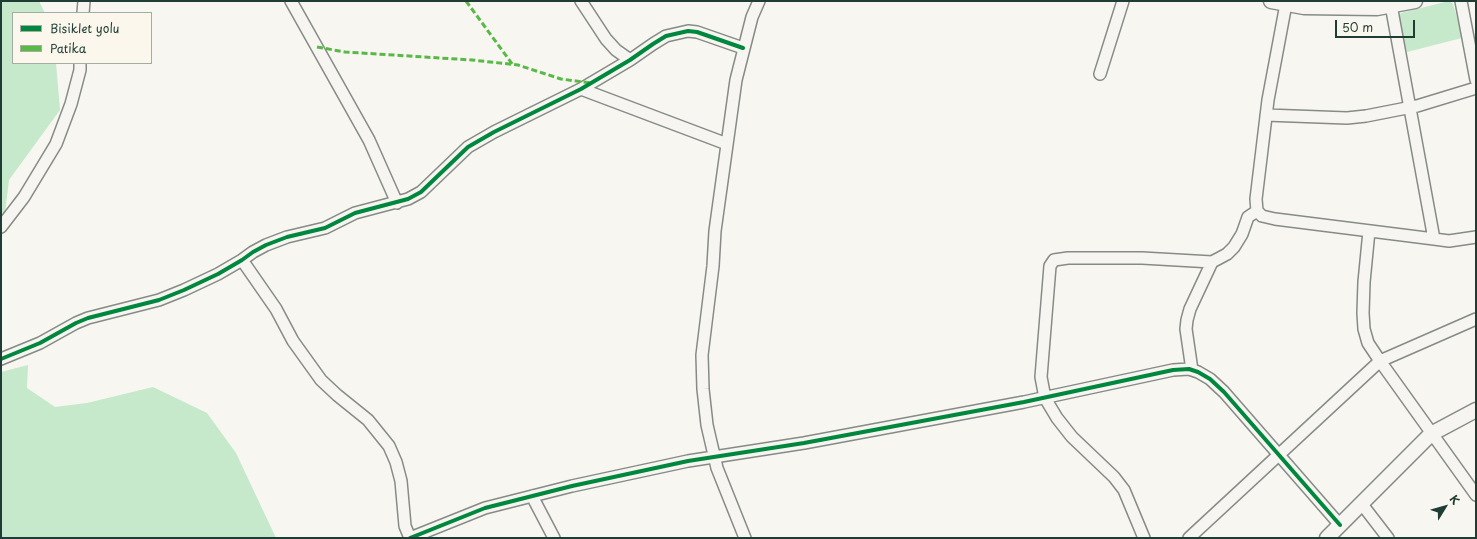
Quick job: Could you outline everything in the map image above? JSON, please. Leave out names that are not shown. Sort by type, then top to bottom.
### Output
[{"type":"street","points":[[83,12],[84,1]]},
{"type":"street","points":[[291,1],[369,140],[397,202]]},
{"type":"street","points":[[581,1],[606,39],[616,50],[630,60]]},
{"type":"street","points":[[745,538],[717,468],[706,425],[702,355],[713,266],[715,231],[736,80],[752,17],[759,1]]},
{"type":"street","points":[[1100,74],[1123,1]]},
{"type":"street","points":[[1271,1],[1304,7],[1377,8],[1415,1]]},
{"type":"street","points":[[1461,1],[1476,80]]},
{"type":"street","points":[[1286,4],[1266,115],[1256,199],[1257,211],[1262,216],[1275,220],[1449,241],[1476,237]]},
{"type":"street","points":[[1391,6],[1434,239]]},
{"type":"street","points":[[3,356],[40,343],[88,318],[159,300],[184,290],[218,274],[253,252],[287,237],[325,228],[355,213],[408,199],[421,192],[468,147],[494,132],[581,89],[630,60],[666,36],[688,31],[697,32],[743,48]]},
{"type":"street","points":[[1,227],[24,197],[56,144],[71,104],[80,70],[80,64]]},
{"type":"street","points":[[1266,115],[1347,118],[1366,116],[1409,107],[1476,88]]},
{"type":"street","points":[[581,89],[727,144]]},
{"type":"street","points":[[1144,538],[1124,490],[1114,477],[1072,437],[1057,418],[1045,398],[1041,377],[1050,266],[1054,260],[1068,258],[1142,258],[1212,262],[1227,254],[1234,247],[1242,234],[1248,217],[1257,211]]},
{"type":"street","points":[[1369,231],[1364,282],[1364,329],[1368,343],[1476,496]]},
{"type":"street","points":[[242,260],[276,309],[293,342],[321,380],[352,408],[368,420],[389,446],[398,468],[401,481],[405,526],[410,538],[485,508],[572,486],[688,461],[811,442],[1045,398],[1173,370],[1189,369],[1210,379],[1224,392],[1279,455],[1334,534],[1361,503],[1431,434],[1476,410]]},
{"type":"street","points":[[1192,370],[1186,329],[1187,320],[1190,309],[1212,262]]},
{"type":"street","points":[[1189,538],[1380,361],[1476,319]]},
{"type":"street","points":[[532,496],[554,538]]},
{"type":"street","points":[[1361,503],[1388,538]]},
{"type":"green space","points":[[1,1],[39,1],[44,12],[12,12],[12,64],[56,64],[60,110],[9,180],[1,246]]},
{"type":"green space","points":[[1449,1],[1453,4],[1462,38],[1407,52],[1399,16],[1401,13]]},
{"type":"green space","points":[[28,365],[27,388],[55,407],[87,403],[153,387],[207,413],[236,453],[276,538],[1,538],[1,372]]},
{"type":"marked path","points":[[466,1],[513,65]]},
{"type":"marked path","points":[[317,47],[345,52],[472,60],[518,65],[561,79],[591,83]]},
{"type":"cycle path","points":[[1,359],[40,343],[88,318],[159,300],[184,290],[218,274],[266,245],[287,237],[325,228],[355,213],[408,199],[421,192],[468,147],[494,132],[581,89],[630,60],[666,36],[688,31],[697,32],[743,48]]},
{"type":"cycle path","points":[[410,538],[485,508],[572,486],[688,461],[804,443],[1024,402],[1173,370],[1189,369],[1210,379],[1224,392],[1340,525]]}]
